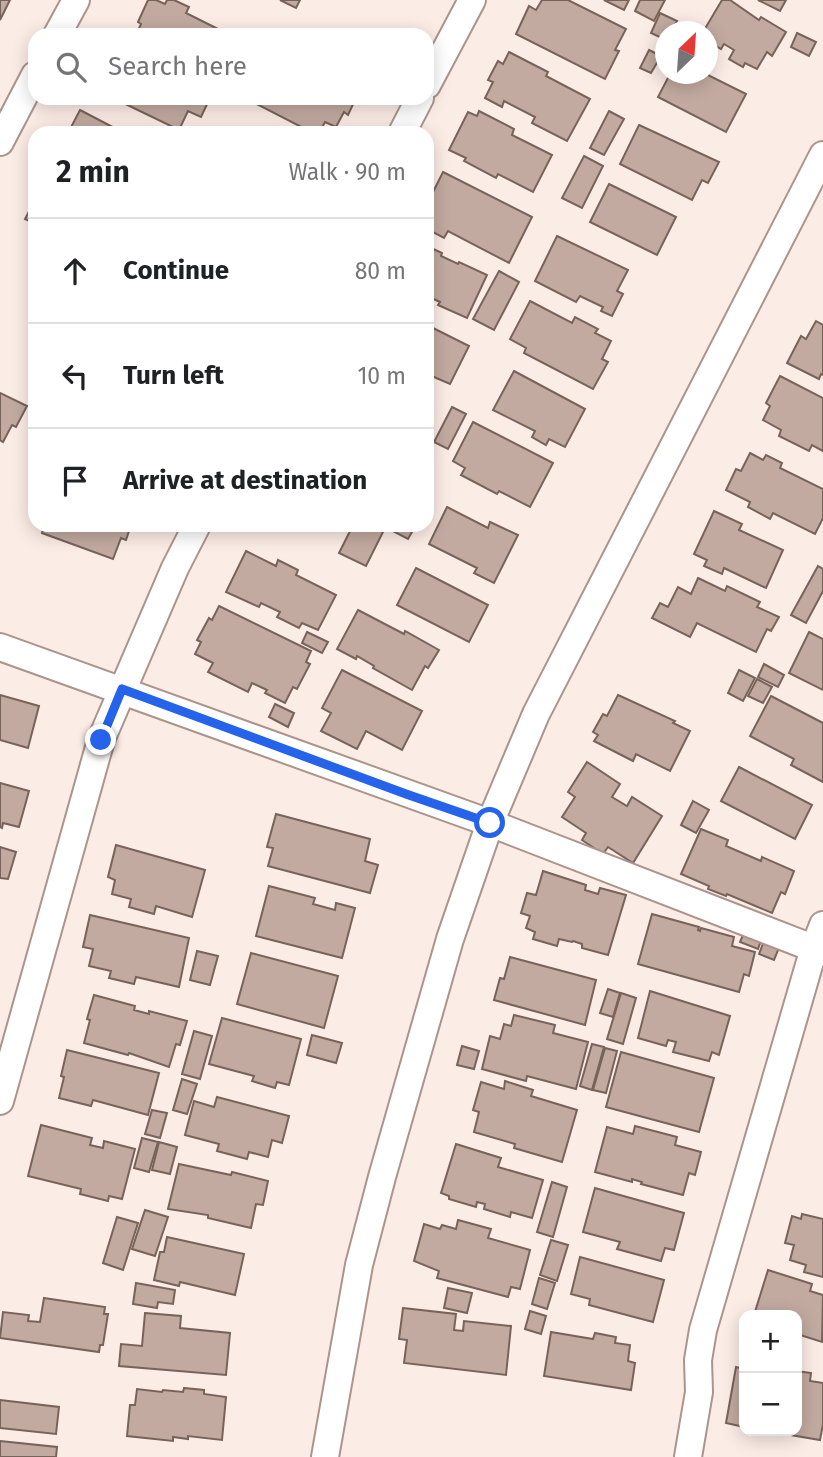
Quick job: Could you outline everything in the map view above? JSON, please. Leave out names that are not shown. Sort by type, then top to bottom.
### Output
[{"type":"street","points":[[61,28],[76,0]]},
{"type":"street","points":[[434,72],[472,0]]},
{"type":"street","points":[[0,142],[28,88]]},
{"type":"street","points":[[406,126],[416,105]]},
{"type":"street","points":[[325,1457],[359,1265],[450,939],[490,823],[536,714],[823,155]]},
{"type":"street","points":[[0,1101],[101,740],[175,568],[193,532]]},
{"type":"street","points":[[0,647],[820,942],[703,1330],[698,1360],[699,1392],[688,1457]]},
{"type":"building","points":[[0,0],[10,0],[0,20]]},
{"type":"building","points":[[148,0],[165,4],[167,0],[174,0],[189,7],[186,13],[216,28],[139,28],[141,24],[138,22]]},
{"type":"building","points":[[280,0],[300,0],[296,8]]},
{"type":"building","points":[[542,0],[568,0],[626,29],[605,79],[516,34],[529,6],[536,10]]},
{"type":"building","points":[[604,0],[629,0],[624,10]]},
{"type":"building","points":[[640,0],[665,0],[654,21],[635,11]]},
{"type":"building","points":[[722,0],[730,0],[759,20],[761,17],[786,32],[772,56],[767,52],[757,69],[745,63],[743,67],[729,59],[734,50],[724,44],[721,49],[718,47],[718,21],[710,21]]},
{"type":"building","points":[[758,0],[786,0],[780,11]]},
{"type":"building","points":[[660,13],[677,21],[656,21]]},
{"type":"building","points":[[797,33],[816,42],[809,56],[791,47]]},
{"type":"building","points":[[649,50],[655,53],[655,66],[651,73],[640,68]]},
{"type":"building","points":[[509,52],[548,72],[546,76],[590,99],[567,141],[532,123],[535,117],[504,101],[502,107],[485,98],[493,82],[488,80],[498,61],[503,64]]},
{"type":"building","points":[[718,80],[746,94],[726,132],[658,97],[665,84],[718,84]]},
{"type":"building","points":[[127,105],[207,105],[201,117],[188,111],[181,126],[171,126]]},
{"type":"building","points":[[259,105],[353,105],[348,115],[344,112],[337,126],[325,122],[323,126],[299,126]]},
{"type":"building","points":[[80,110],[111,126],[72,126]]},
{"type":"building","points":[[479,111],[514,129],[512,135],[552,155],[533,192],[498,174],[496,178],[449,150],[468,112],[477,116]]},
{"type":"building","points":[[609,111],[624,119],[604,155],[590,148]]},
{"type":"building","points":[[639,125],[719,162],[708,183],[702,180],[692,200],[620,164]]},
{"type":"building","points":[[584,156],[603,166],[582,208],[562,198]]},
{"type":"building","points":[[443,172],[532,217],[509,263],[448,231],[444,238],[434,233],[434,190]]},
{"type":"building","points":[[609,184],[676,217],[657,255],[590,222]]},
{"type":"building","points":[[557,236],[628,270],[617,291],[623,294],[612,316],[601,311],[603,307],[580,296],[576,302],[535,281]]},
{"type":"building","points":[[434,249],[442,253],[441,256],[487,275],[467,318],[438,305],[440,302],[434,299]]},
{"type":"building","points":[[499,271],[519,282],[494,330],[473,319]]},
{"type":"building","points":[[530,301],[572,323],[575,317],[598,329],[595,333],[611,341],[602,359],[608,362],[593,389],[524,353],[526,348],[510,339]]},
{"type":"building","points":[[816,321],[823,325],[823,375],[821,374],[819,379],[787,363],[801,336],[806,339]]},
{"type":"building","points":[[434,328],[469,346],[450,384],[434,377]]},
{"type":"building","points":[[514,371],[585,409],[565,447],[549,439],[546,445],[532,437],[535,431],[493,410]]},
{"type":"building","points":[[780,376],[823,398],[823,451],[812,445],[809,451],[779,436],[781,430],[763,420],[770,406],[766,403]]},
{"type":"building","points":[[0,393],[27,406],[16,427],[12,425],[3,442],[0,440]]},
{"type":"building","points":[[452,407],[466,414],[448,449],[434,442]]},
{"type":"building","points":[[473,422],[553,463],[530,507],[461,475],[465,468],[453,461]]},
{"type":"building","points":[[750,453],[763,460],[766,455],[782,463],[780,468],[823,489],[823,518],[815,534],[773,513],[770,519],[748,507],[750,502],[726,490],[736,469],[741,471]]},
{"type":"building","points":[[447,507],[488,528],[490,522],[518,535],[494,583],[474,573],[477,568],[429,544]]},
{"type":"building","points":[[714,511],[742,524],[739,530],[783,550],[766,588],[724,568],[722,574],[704,566],[707,560],[694,554]]},
{"type":"building","points":[[129,532],[126,540],[121,538],[113,559],[42,533]]},
{"type":"building","points":[[350,532],[383,532],[366,566],[339,553]]},
{"type":"building","points":[[395,532],[412,532],[408,539]]},
{"type":"building","points":[[246,551],[276,566],[278,560],[298,570],[296,575],[336,595],[318,630],[302,623],[299,628],[277,617],[280,612],[261,603],[259,607],[226,592]]},
{"type":"building","points":[[818,566],[823,569],[823,591],[806,623],[791,615]]},
{"type":"building","points":[[416,568],[488,605],[469,642],[397,605]]},
{"type":"building","points":[[698,578],[725,591],[727,586],[760,602],[757,607],[779,617],[771,631],[767,629],[756,652],[697,623],[690,637],[652,618],[660,603],[668,607],[678,587],[691,594]]},
{"type":"building","points":[[219,606],[311,651],[306,662],[310,664],[297,689],[293,687],[285,703],[252,683],[248,692],[208,672],[213,663],[195,654],[201,642],[197,640]]},
{"type":"building","points":[[358,610],[439,650],[428,668],[425,666],[412,690],[357,656],[356,659],[337,649]]},
{"type":"building","points":[[307,632],[328,642],[322,653],[302,643]]},
{"type":"building","points":[[809,632],[823,639],[823,690],[789,673]]},
{"type":"building","points":[[764,664],[784,675],[778,687],[758,677]]},
{"type":"building","points":[[342,670],[422,711],[402,750],[366,731],[357,749],[321,731],[331,713],[322,708]]},
{"type":"building","points":[[739,670],[755,678],[743,701],[728,693]]},
{"type":"building","points":[[757,679],[772,687],[763,703],[748,696]]},
{"type":"building","points":[[0,695],[39,706],[28,748],[0,740]]},
{"type":"building","points":[[618,695],[675,721],[673,723],[690,731],[670,771],[636,754],[633,761],[594,741],[598,735],[593,732],[603,714],[607,716]]},
{"type":"building","points":[[771,696],[823,723],[823,782],[791,765],[794,759],[750,736]]},
{"type":"building","points":[[275,704],[294,713],[288,727],[269,717]]},
{"type":"building","points":[[587,762],[620,784],[612,797],[627,806],[632,797],[662,816],[633,863],[608,847],[603,854],[582,840],[586,833],[562,817],[575,797],[568,792]]},
{"type":"building","points":[[739,767],[812,805],[795,839],[721,801]]},
{"type":"building","points":[[0,783],[29,791],[19,827],[3,823],[2,828],[0,827]]},
{"type":"building","points":[[693,801],[709,810],[696,833],[681,825]]},
{"type":"building","points":[[276,814],[370,839],[365,861],[378,865],[370,893],[268,866],[273,848],[267,847]]},
{"type":"building","points":[[701,829],[728,840],[726,846],[794,871],[785,894],[781,892],[772,913],[708,889],[709,886],[681,874]]},
{"type":"building","points":[[116,845],[205,870],[192,917],[156,906],[154,914],[129,907],[131,899],[112,894],[115,880],[108,877]]},
{"type":"building","points":[[0,847],[16,852],[8,879],[0,878]]},
{"type":"building","points":[[543,871],[586,885],[585,890],[598,894],[600,888],[626,895],[608,955],[582,948],[582,944],[573,941],[559,939],[557,946],[533,939],[535,932],[526,928],[530,916],[521,913],[527,893],[536,895]]},
{"type":"building","points":[[269,886],[315,898],[313,904],[335,910],[336,903],[355,908],[342,958],[256,936]]},
{"type":"building","points":[[652,914],[699,927],[700,931],[701,928],[734,937],[732,946],[755,952],[749,976],[744,974],[739,992],[638,964]]},
{"type":"building","points":[[90,915],[189,938],[179,987],[136,977],[134,984],[109,978],[111,971],[89,966],[93,949],[83,947]]},
{"type":"building","points":[[746,928],[763,935],[758,949],[740,942]]},
{"type":"building","points":[[766,936],[781,943],[774,960],[759,954]]},
{"type":"building","points":[[197,951],[218,956],[210,985],[190,980]]},
{"type":"building","points":[[251,953],[338,976],[324,1028],[237,1004]]},
{"type":"building","points":[[510,957],[596,980],[585,1025],[494,1000]]},
{"type":"building","points":[[608,989],[620,993],[613,1017],[600,1013]]},
{"type":"building","points":[[650,991],[730,1016],[719,1055],[712,1052],[709,1061],[673,1052],[676,1042],[668,1040],[666,1046],[638,1038]]},
{"type":"building","points":[[621,993],[636,998],[623,1044],[607,1039]]},
{"type":"building","points":[[94,995],[135,1006],[134,1010],[187,1021],[180,1045],[176,1044],[169,1067],[129,1053],[128,1055],[84,1043]]},
{"type":"building","points":[[514,1015],[555,1025],[553,1033],[588,1042],[576,1089],[527,1076],[526,1081],[482,1069],[490,1036],[500,1039],[504,1024],[511,1026]]},
{"type":"building","points":[[222,1018],[301,1039],[289,1085],[277,1082],[275,1088],[252,1081],[254,1076],[209,1064]]},
{"type":"building","points":[[194,1031],[212,1036],[200,1079],[182,1074]]},
{"type":"building","points":[[312,1035],[342,1043],[336,1063],[307,1055]]},
{"type":"building","points":[[592,1044],[604,1047],[592,1090],[580,1086]]},
{"type":"building","points":[[462,1046],[479,1051],[474,1069],[457,1065]]},
{"type":"building","points":[[605,1048],[617,1051],[606,1093],[593,1090]]},
{"type":"building","points":[[67,1050],[159,1073],[148,1115],[93,1100],[91,1106],[59,1098]]},
{"type":"building","points":[[621,1052],[714,1078],[699,1132],[606,1107]]},
{"type":"building","points":[[182,1079],[197,1084],[187,1114],[173,1110]]},
{"type":"building","points":[[505,1081],[533,1090],[531,1096],[577,1110],[562,1162],[514,1148],[515,1144],[474,1132],[479,1112],[473,1110],[481,1082],[504,1089]]},
{"type":"building","points":[[217,1097],[289,1116],[282,1143],[272,1140],[268,1157],[249,1152],[247,1159],[217,1151],[219,1144],[185,1135],[194,1101],[214,1107]]},
{"type":"building","points":[[152,1110],[167,1113],[160,1138],[145,1134]]},
{"type":"building","points":[[41,1125],[92,1138],[90,1145],[103,1148],[104,1141],[135,1149],[122,1199],[109,1196],[108,1201],[80,1194],[81,1189],[28,1176]]},
{"type":"building","points":[[635,1126],[677,1137],[675,1145],[701,1152],[695,1175],[689,1173],[683,1195],[632,1179],[632,1182],[595,1172],[607,1127],[633,1134]]},
{"type":"building","points":[[142,1138],[158,1142],[149,1172],[134,1168]]},
{"type":"building","points":[[159,1142],[177,1147],[170,1174],[152,1170]]},
{"type":"building","points":[[456,1144],[501,1158],[498,1167],[543,1180],[532,1218],[511,1212],[510,1217],[484,1209],[485,1204],[477,1202],[476,1207],[449,1199],[449,1196],[441,1193]]},
{"type":"building","points":[[179,1164],[268,1181],[263,1205],[256,1204],[251,1228],[208,1218],[208,1215],[168,1209]]},
{"type":"building","points":[[552,1182],[567,1187],[553,1237],[537,1232]]},
{"type":"building","points":[[595,1188],[684,1213],[674,1250],[665,1248],[661,1261],[617,1249],[620,1242],[583,1232]]},
{"type":"building","points":[[145,1210],[168,1217],[155,1256],[132,1249]]},
{"type":"building","points":[[802,1214],[823,1219],[823,1277],[804,1272],[806,1265],[790,1260],[794,1245],[785,1243],[792,1216],[801,1219]]},
{"type":"building","points":[[117,1217],[138,1223],[123,1270],[103,1263]]},
{"type":"building","points":[[458,1220],[491,1229],[488,1238],[530,1250],[520,1289],[511,1287],[508,1297],[437,1278],[439,1271],[414,1261],[424,1224],[440,1229],[442,1225],[456,1229]]},
{"type":"building","points":[[167,1237],[244,1254],[235,1295],[180,1282],[179,1286],[154,1280],[160,1252],[164,1252]]},
{"type":"building","points":[[551,1240],[568,1245],[557,1281],[540,1275]]},
{"type":"building","points":[[580,1257],[664,1280],[653,1322],[589,1305],[590,1299],[571,1294]]},
{"type":"building","points":[[768,1270],[812,1284],[810,1291],[823,1295],[822,1342],[802,1336],[802,1310],[756,1310]]},
{"type":"building","points":[[539,1278],[555,1283],[547,1309],[532,1304]]},
{"type":"building","points":[[136,1283],[175,1290],[173,1304],[158,1302],[157,1308],[133,1304]]},
{"type":"building","points":[[448,1288],[472,1293],[467,1313],[444,1308]]},
{"type":"building","points":[[44,1298],[105,1307],[104,1314],[108,1314],[103,1345],[100,1345],[99,1352],[0,1338],[3,1312],[29,1315],[28,1321],[40,1322]]},
{"type":"building","points":[[403,1308],[456,1314],[454,1330],[463,1331],[464,1321],[511,1326],[506,1375],[404,1363],[407,1340],[399,1339]]},
{"type":"building","points":[[530,1311],[546,1316],[541,1334],[525,1329]]},
{"type":"building","points":[[145,1313],[181,1316],[180,1328],[230,1333],[226,1375],[119,1366],[121,1344],[142,1346]]},
{"type":"building","points":[[551,1332],[593,1339],[595,1333],[616,1337],[615,1343],[630,1345],[628,1361],[635,1363],[631,1390],[544,1376]]},
{"type":"building","points":[[736,1367],[739,1368],[739,1426],[726,1423]]},
{"type":"building","points":[[802,1372],[811,1373],[810,1381],[823,1383],[823,1424],[820,1440],[796,1436],[802,1436]]},
{"type":"building","points":[[184,1388],[204,1390],[204,1394],[226,1397],[222,1440],[188,1436],[188,1439],[173,1437],[173,1441],[127,1436],[130,1405],[135,1405],[137,1389],[183,1392]]},
{"type":"building","points":[[0,1400],[59,1407],[56,1434],[0,1428]]},
{"type":"building","points":[[0,1441],[57,1447],[56,1457],[0,1457]]},
{"type":"route","points":[[101,740],[122,689],[490,823]]}]
